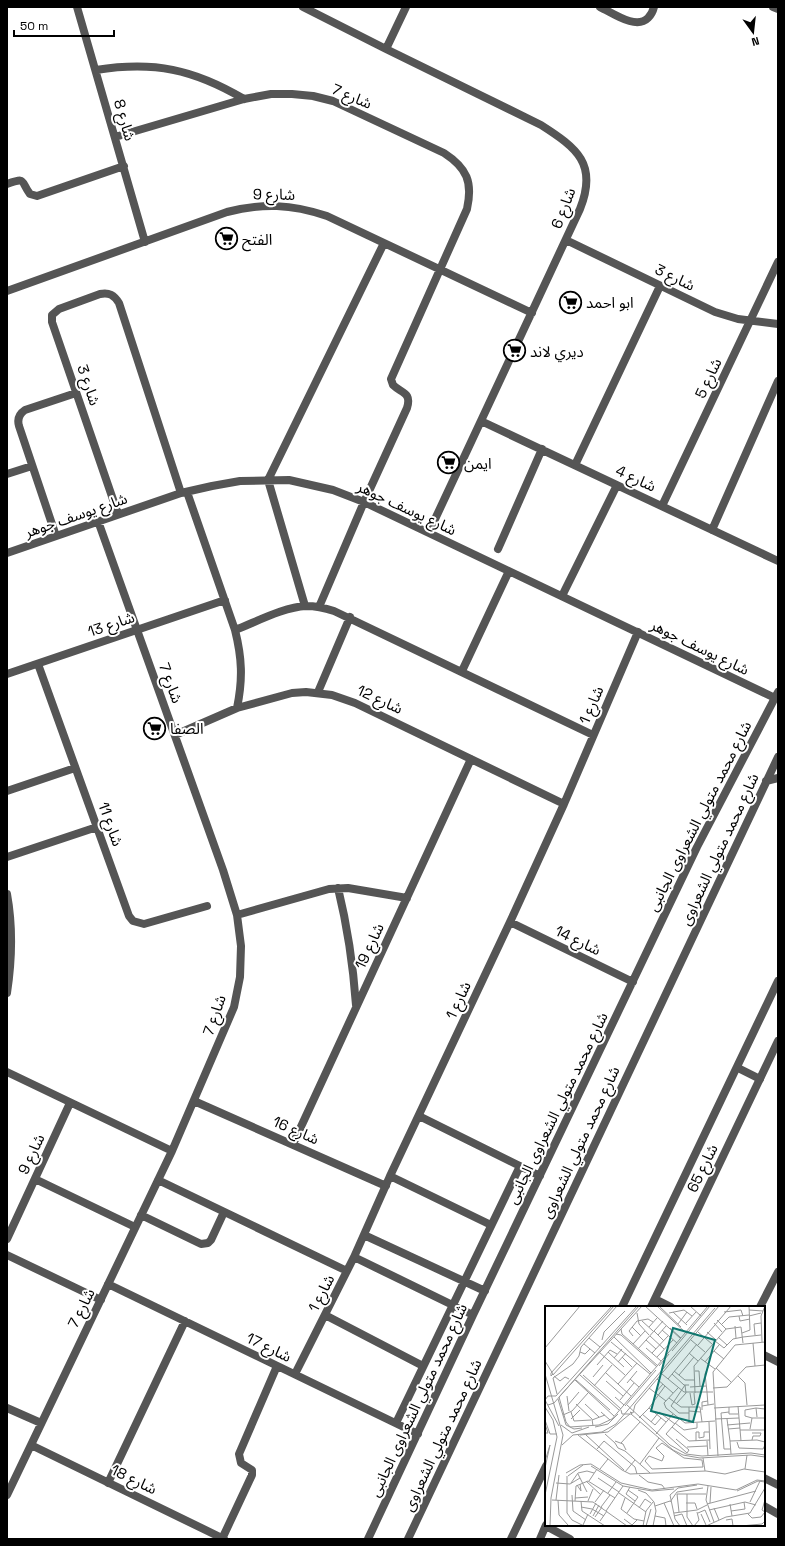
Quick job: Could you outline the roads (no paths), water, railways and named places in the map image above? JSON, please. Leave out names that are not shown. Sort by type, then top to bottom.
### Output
[{"type":"street","name":"شارع 8","points":[[77,7],[146,242]]},
{"type":"street","name":"شارع 6","points":[[303,7],[541,125],[563,139],[575,150],[583,163],[587,178],[586,194],[566,240],[429,532]]},
{"type":"street","points":[[386,49],[406,7]]},
{"type":"street","points":[[600,7],[630,21],[639,23],[647,19],[654,7]]},
{"type":"street","points":[[773,7],[778,9]]},
{"type":"street","points":[[96,70],[121,66],[147,66],[173,69],[216,83],[244,98]]},
{"type":"street","name":"شارع 7","points":[[115,137],[244,98],[271,94],[292,94],[313,96],[333,101],[444,153],[456,160],[464,170],[469,182],[470,196],[467,209],[392,376],[393,385],[404,392],[407,396],[409,404],[364,502]]},
{"type":"street","points":[[7,184],[18,180],[22,181],[30,194],[37,196],[124,166]]},
{"type":"street","name":"شارع 9","points":[[7,291],[227,212],[249,207],[277,205],[300,208],[327,216],[532,313]]},
{"type":"street","name":"شارع 3","points":[[566,240],[715,312],[732,318],[778,324]]},
{"type":"street","points":[[305,606],[268,480],[384,243]]},
{"type":"street","name":"شارع 5","points":[[662,506],[778,262]]},
{"type":"street","points":[[575,465],[660,286]]},
{"type":"street","name":"شارع 3","points":[[118,514],[52,318],[54,312],[59,309],[100,294],[105,293],[113,296],[119,303],[184,492]]},
{"type":"street","points":[[712,530],[778,381]]},
{"type":"street","points":[[56,536],[19,426],[18,418],[25,410],[76,392]]},
{"type":"street","name":"شارع 4","points":[[481,421],[778,561]]},
{"type":"street","points":[[498,549],[542,449]]},
{"type":"street","points":[[7,474],[32,466]]},
{"type":"street","name":"شارع يوسف جوهر","points":[[7,553],[184,492],[240,481],[289,480],[333,490],[364,502],[638,632],[776,695]]},
{"type":"street","points":[[562,596],[617,485]]},
{"type":"street","points":[[184,492],[235,630],[240,649],[242,669],[241,689],[237,708]]},
{"type":"street","points":[[319,606],[364,502]]},
{"type":"street","name":"شارع 7","points":[[7,1495],[172,1151],[234,1007],[240,977],[241,946],[237,915],[223,870],[98,521]]},
{"type":"street","points":[[462,672],[509,571]]},
{"type":"street","name":"شارع 13","points":[[7,674],[224,600]]},
{"type":"street","points":[[235,630],[292,608],[319,606],[350,617],[593,735]]},
{"type":"street","points":[[318,692],[350,617]]},
{"type":"street","name":"شارع 1","points":[[295,1374],[354,1257],[390,1176],[510,922],[564,804],[638,632]]},
{"type":"street","name":"شارع 11","points":[[38,664],[129,916],[133,921],[144,924],[207,906]]},
{"type":"street","name":"شارع 12","points":[[174,735],[237,708],[292,693],[318,692],[344,698],[564,804]]},
{"type":"street","name":"شارع محمد متولي الشعراوى الجانبى","points":[[368,1539],[473,1315],[697,847],[776,695]]},
{"type":"street","name":"شارع محمد متولي الشعراوى","points":[[408,1539],[778,757]]},
{"type":"street","name":"شارع 19","points":[[293,1144],[471,759]]},
{"type":"street","points":[[7,791],[75,768]]},
{"type":"street","points":[[766,781],[778,778]]},
{"type":"street","points":[[7,857],[97,827]]},
{"type":"street","points":[[338,888],[348,927],[354,967],[356,1007]]},
{"type":"street","points":[[237,915],[321,890],[338,888],[407,898]]},
{"type":"street","points":[[7,894],[12,951],[7,993]]},
{"type":"street","name":"شارع 14","points":[[510,922],[633,982]]},
{"type":"street","points":[[622,1306],[738,1068],[778,981]]},
{"type":"street","name":"شارع 65","points":[[652,1306],[778,1042]]},
{"type":"street","points":[[738,1068],[760,1079]]},
{"type":"street","points":[[7,1072],[172,1151]]},
{"type":"street","name":"شارع 16","points":[[194,1101],[386,1186]]},
{"type":"street","name":"شارع 9","points":[[7,1239],[70,1103]]},
{"type":"street","points":[[419,1116],[540,1176]]},
{"type":"street","points":[[396,1424],[520,1166]]},
{"type":"street","points":[[390,1176],[491,1226]]},
{"type":"street","points":[[35,1179],[135,1227]]},
{"type":"street","points":[[158,1180],[347,1271]]},
{"type":"street","points":[[141,1215],[201,1244],[208,1243],[211,1240],[224,1212]]},
{"type":"street","points":[[364,1234],[485,1292]]},
{"type":"street","points":[[7,1255],[101,1300]]},
{"type":"street","points":[[354,1257],[473,1315]]},
{"type":"street","points":[[761,1306],[778,1272]]},
{"type":"street","name":"شارع 17","points":[[108,1284],[418,1434]]},
{"type":"street","points":[[655,1299],[669,1306]]},
{"type":"street","points":[[325,1315],[423,1366]]},
{"type":"street","points":[[108,1483],[185,1321]]},
{"type":"street","points":[[765,1356],[778,1362]]},
{"type":"street","points":[[223,1539],[252,1475],[252,1470],[241,1463],[239,1454],[277,1366]]},
{"type":"street","points":[[7,1408],[42,1423]]},
{"type":"street","name":"شارع 18","points":[[31,1445],[223,1539]]},
{"type":"street","points":[[511,1539],[545,1468]]},
{"type":"street","points":[[765,1478],[778,1485]]},
{"type":"street","points":[[765,1507],[778,1514]]},
{"type":"street","points":[[540,1539],[546,1526],[570,1539]]},
{"type":"place","name":"الفتح","points":[[227,239]]},
{"type":"place","name":"ابو احمد","points":[[570,302]]},
{"type":"place","name":"ديري لاند","points":[[514,351]]},
{"type":"place","name":"ايمن","points":[[449,463]]},
{"type":"place","name":"الصفا","points":[[154,728]]}]
